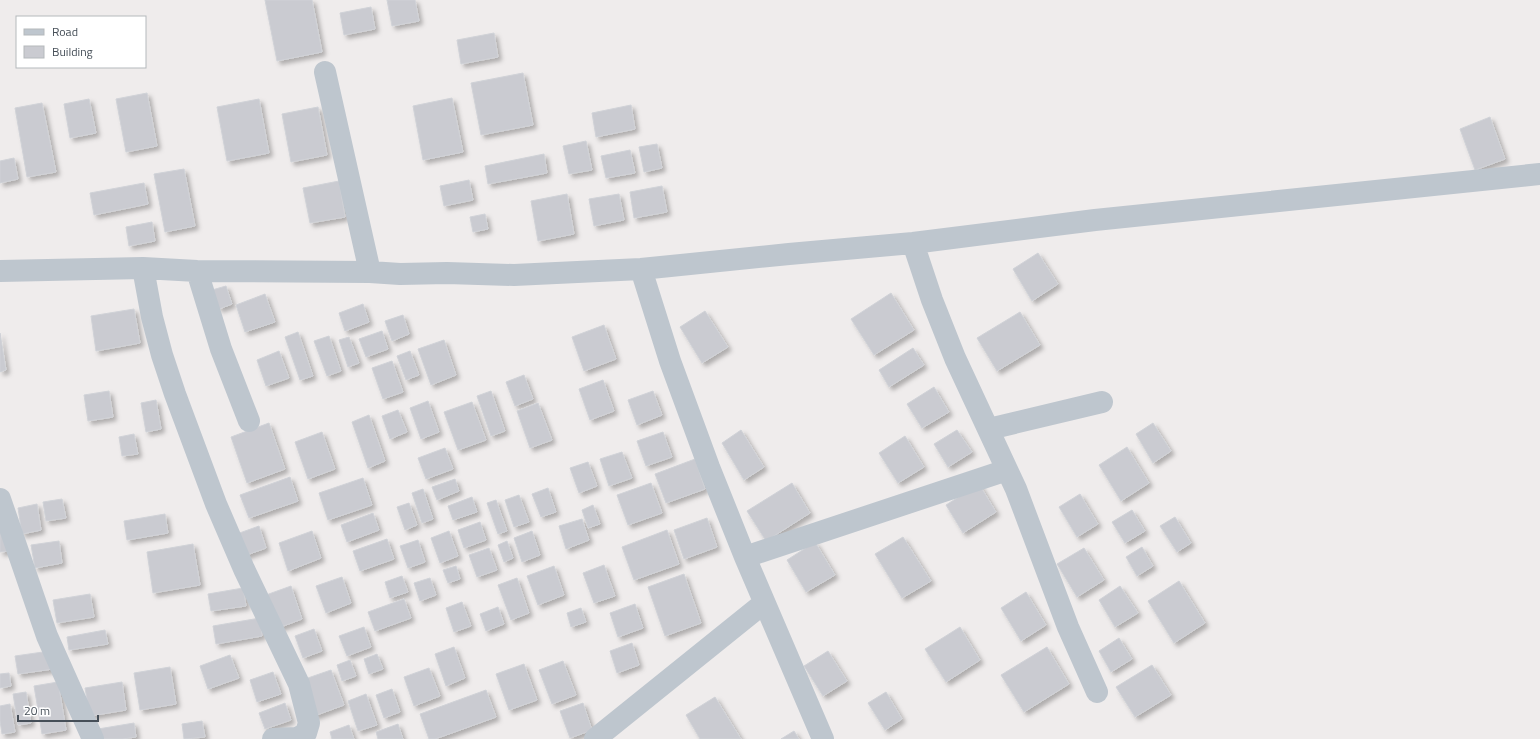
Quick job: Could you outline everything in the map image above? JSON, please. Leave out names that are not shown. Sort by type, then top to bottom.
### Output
[{"type":"street","points":[[325,72],[370,272]]},
{"type":"street","points":[[0,271],[143,268],[197,271],[514,275],[641,269],[913,243],[1095,220],[1540,174]]},
{"type":"street","points":[[913,243],[932,300],[955,358],[1007,470],[1068,627],[1097,692]]},
{"type":"street","points":[[143,268],[152,317],[162,355],[200,463],[241,562],[287,657],[304,700],[309,723],[306,733],[297,738],[273,739]]},
{"type":"street","points":[[641,269],[688,411],[745,557],[823,739]]},
{"type":"street","points":[[197,271],[221,349],[249,421]]},
{"type":"street","points":[[989,429],[1102,402]]},
{"type":"street","points":[[745,557],[1007,470]]},
{"type":"street","points":[[0,499],[48,636],[93,739]]},
{"type":"street","points":[[595,739],[764,603]]},
{"type":"building","points":[[265,0],[312,0],[322,52],[277,61]]},
{"type":"building","points":[[387,0],[415,0],[419,21],[392,26]]},
{"type":"building","points":[[371,7],[375,29],[344,35],[340,13]]},
{"type":"building","points":[[494,33],[498,57],[461,64],[457,40]]},
{"type":"building","points":[[523,73],[533,125],[481,135],[471,83]]},
{"type":"building","points":[[147,93],[157,146],[126,152],[116,99]]},
{"type":"building","points":[[452,98],[463,152],[423,160],[413,106]]},
{"type":"building","points":[[89,99],[96,133],[70,138],[64,104]]},
{"type":"building","points":[[259,99],[269,153],[227,161],[217,107]]},
{"type":"building","points":[[42,103],[56,172],[27,177],[15,108]]},
{"type":"building","points":[[631,105],[635,129],[596,137],[592,113]]},
{"type":"building","points":[[318,107],[327,155],[291,162],[282,114]]},
{"type":"building","points":[[1490,117],[1505,159],[1475,170],[1460,129]]},
{"type":"building","points":[[586,141],[592,170],[569,174],[563,146]]},
{"type":"building","points":[[657,144],[662,168],[644,172],[639,147]]},
{"type":"building","points":[[630,150],[635,173],[606,178],[601,156]]},
{"type":"building","points":[[544,154],[547,173],[488,184],[485,166]]},
{"type":"building","points":[[14,158],[18,179],[0,183],[0,161]]},
{"type":"building","points":[[184,169],[195,226],[165,232],[154,174]]},
{"type":"building","points":[[469,180],[473,200],[444,206],[440,186]]},
{"type":"building","points":[[339,181],[345,217],[310,223],[303,188]]},
{"type":"building","points":[[144,183],[148,204],[94,215],[90,193]]},
{"type":"building","points":[[662,186],[667,212],[634,218],[630,192]]},
{"type":"building","points":[[567,194],[574,234],[538,241],[531,201]]},
{"type":"building","points":[[619,194],[624,220],[594,226],[589,199]]},
{"type":"building","points":[[485,214],[488,229],[473,232],[470,217]]},
{"type":"building","points":[[152,222],[155,241],[129,246],[126,227]]},
{"type":"building","points":[[1038,253],[1058,284],[1032,301],[1013,269]]},
{"type":"building","points":[[226,286],[232,304],[219,309],[212,290]]},
{"type":"building","points":[[891,293],[914,330],[874,355],[851,319]]},
{"type":"building","points":[[265,294],[275,322],[245,332],[236,305]]},
{"type":"building","points":[[363,304],[369,322],[345,331],[339,313]]},
{"type":"building","points":[[134,309],[140,343],[96,351],[91,316]]},
{"type":"building","points":[[705,311],[728,347],[702,363],[680,327]]},
{"type":"building","points":[[1020,312],[1040,345],[997,371],[977,338]]},
{"type":"building","points":[[403,315],[409,334],[392,341],[385,321]]},
{"type":"building","points":[[604,325],[616,359],[584,371],[572,337]]},
{"type":"building","points":[[382,331],[388,349],[366,357],[359,339]]},
{"type":"building","points":[[298,332],[313,376],[300,380],[285,337]]},
{"type":"building","points":[[0,333],[6,370],[0,372]]},
{"type":"building","points":[[329,336],[341,371],[327,376],[314,341]]},
{"type":"building","points":[[349,337],[359,363],[348,367],[339,340]]},
{"type":"building","points":[[444,340],[456,375],[431,385],[418,349]]},
{"type":"building","points":[[913,348],[924,365],[889,387],[879,370]]},
{"type":"building","points":[[279,351],[289,378],[266,386],[257,360]]},
{"type":"building","points":[[410,351],[419,375],[406,380],[397,356]]},
{"type":"building","points":[[392,361],[403,392],[383,399],[372,368]]},
{"type":"building","points":[[524,375],[533,399],[515,406],[506,382]]},
{"type":"building","points":[[603,380],[614,411],[590,420],[579,389]]},
{"type":"building","points":[[934,387],[949,412],[922,428],[907,404]]},
{"type":"building","points":[[109,391],[113,417],[88,421],[84,395]]},
{"type":"building","points":[[491,391],[505,431],[491,436],[477,396]]},
{"type":"building","points":[[653,391],[662,415],[637,425],[628,400]]},
{"type":"building","points":[[156,400],[161,429],[146,432],[141,403]]},
{"type":"building","points":[[428,401],[439,432],[421,439],[410,408]]},
{"type":"building","points":[[472,402],[486,440],[458,450],[444,412]]},
{"type":"building","points":[[538,403],[552,440],[530,448],[517,411]]},
{"type":"building","points":[[398,410],[407,432],[390,439],[382,416]]},
{"type":"building","points":[[369,415],[385,461],[368,468],[352,422]]},
{"type":"building","points":[[269,423],[285,469],[247,483],[231,437]]},
{"type":"building","points":[[1153,423],[1171,451],[1153,463],[1136,434]]},
{"type":"building","points":[[741,430],[764,467],[744,480],[722,443]]},
{"type":"building","points":[[957,430],[972,452],[948,467],[934,444]]},
{"type":"building","points":[[322,432],[335,469],[308,479],[295,442]]},
{"type":"building","points":[[663,432],[672,457],[646,466],[637,441]]},
{"type":"building","points":[[134,434],[138,454],[122,456],[119,437]]},
{"type":"building","points":[[905,436],[924,467],[898,483],[879,453]]},
{"type":"building","points":[[1127,447],[1149,483],[1121,501],[1099,465]]},
{"type":"building","points":[[445,448],[453,469],[426,479],[418,458]]},
{"type":"building","points":[[622,452],[632,478],[609,486],[600,459]]},
{"type":"building","points":[[695,459],[705,489],[666,503],[655,474]]},
{"type":"building","points":[[588,462],[597,486],[579,493],[570,468]]},
{"type":"building","points":[[290,477],[298,501],[249,518],[240,495]]},
{"type":"building","points":[[363,478],[372,505],[328,520],[319,493]]},
{"type":"building","points":[[455,479],[459,491],[437,500],[432,487]]},
{"type":"building","points":[[651,483],[662,513],[628,525],[617,495]]},
{"type":"building","points":[[792,483],[810,513],[766,541],[747,511]]},
{"type":"building","points":[[979,484],[996,512],[963,533],[946,505]]},
{"type":"building","points":[[548,488],[556,512],[541,517],[532,494]]},
{"type":"building","points":[[423,489],[433,519],[422,523],[412,493]]},
{"type":"building","points":[[1080,494],[1098,524],[1077,537],[1059,507]]},
{"type":"building","points":[[519,495],[529,522],[514,527],[505,500]]},
{"type":"building","points":[[472,497],[477,512],[453,520],[448,506]]},
{"type":"building","points":[[62,499],[66,518],[46,521],[43,502]]},
{"type":"building","points":[[496,500],[507,531],[498,534],[487,503]]},
{"type":"building","points":[[409,503],[417,525],[405,530],[397,507]]},
{"type":"building","points":[[37,504],[41,530],[22,534],[18,508]]},
{"type":"building","points":[[593,505],[600,524],[588,528],[582,510]]},
{"type":"building","points":[[1132,510],[1145,531],[1125,543],[1112,522]]},
{"type":"building","points":[[373,513],[379,530],[347,542],[341,525]]},
{"type":"building","points":[[165,514],[168,533],[127,540],[124,521]]},
{"type":"building","points":[[1175,517],[1191,543],[1177,552],[1160,526]]},
{"type":"building","points":[[707,518],[717,547],[684,559],[674,530]]},
{"type":"building","points":[[582,519],[589,540],[566,549],[559,526]]},
{"type":"building","points":[[480,522],[486,540],[464,548],[458,530]]},
{"type":"building","points":[[259,526],[266,548],[241,557],[234,535]]},
{"type":"building","points":[[0,527],[10,551],[0,552]]},
{"type":"building","points":[[667,530],[679,564],[634,580],[622,547]]},
{"type":"building","points":[[312,531],[321,558],[288,571],[279,543]]},
{"type":"building","points":[[449,531],[458,556],[440,563],[431,538]]},
{"type":"building","points":[[532,531],[540,555],[522,562],[514,538]]},
{"type":"building","points":[[903,537],[931,581],[902,598],[875,554]]},
{"type":"building","points":[[387,539],[394,559],[360,571],[353,551]]},
{"type":"building","points":[[418,540],[425,562],[408,568],[400,546]]},
{"type":"building","points":[[59,541],[62,563],[35,568],[31,545]]},
{"type":"building","points":[[507,541],[513,558],[504,562],[498,545]]},
{"type":"building","points":[[815,542],[835,575],[806,592],[787,560]]},
{"type":"building","points":[[193,544],[200,585],[153,593],[147,552]]},
{"type":"building","points":[[1142,547],[1153,566],[1137,576],[1126,557]]},
{"type":"building","points":[[489,548],[497,570],[477,577],[469,555]]},
{"type":"building","points":[[1084,548],[1104,580],[1077,597],[1057,564]]},
{"type":"building","points":[[604,565],[615,596],[594,603],[583,573]]},
{"type":"building","points":[[456,566],[460,579],[448,583],[443,570]]},
{"type":"building","points":[[554,566],[564,595],[538,605],[527,576]]},
{"type":"building","points":[[684,574],[701,623],[665,636],[648,587]]},
{"type":"building","points":[[402,576],[408,592],[390,598],[385,582]]},
{"type":"building","points":[[342,577],[351,603],[326,613],[316,586]]},
{"type":"building","points":[[430,578],[436,595],[420,601],[414,583]]},
{"type":"building","points":[[517,578],[529,613],[511,620],[498,585]]},
{"type":"building","points":[[1179,581],[1205,623],[1174,643],[1148,601]]},
{"type":"building","points":[[291,586],[302,619],[278,628],[266,595]]},
{"type":"building","points":[[1120,586],[1138,613],[1115,627],[1099,600]]},
{"type":"building","points":[[243,588],[246,606],[211,611],[208,594]]},
{"type":"building","points":[[1026,592],[1046,625],[1021,641],[1001,608]]},
{"type":"building","points":[[90,594],[94,617],[57,623],[53,600]]},
{"type":"building","points":[[404,599],[411,618],[375,631],[368,612]]},
{"type":"building","points":[[462,602],[471,626],[454,632],[446,608]]},
{"type":"building","points":[[635,604],[643,628],[618,637],[610,613]]},
{"type":"building","points":[[498,607],[504,624],[486,631],[480,614]]},
{"type":"building","points":[[581,608],[586,622],[571,627],[567,613]]},
{"type":"building","points":[[260,618],[262,636],[216,644],[213,626]]},
{"type":"building","points":[[364,627],[371,647],[347,656],[339,636]]},
{"type":"building","points":[[960,627],[980,660],[946,682],[925,649]]},
{"type":"building","points":[[314,629],[322,651],[303,658],[295,636]]},
{"type":"building","points":[[105,630],[108,644],[69,650],[67,637]]},
{"type":"building","points":[[1119,638],[1132,659],[1111,672],[1099,651]]},
{"type":"building","points":[[632,643],[639,665],[617,673],[610,651]]},
{"type":"building","points":[[454,647],[465,678],[446,686],[435,654]]},
{"type":"building","points":[[1047,647],[1069,684],[1024,712],[1001,675]]},
{"type":"building","points":[[50,651],[53,669],[18,674],[15,656]]},
{"type":"building","points":[[828,651],[847,681],[823,696],[804,666]]},
{"type":"building","points":[[377,654],[383,669],[369,674],[364,659]]},
{"type":"building","points":[[230,655],[239,678],[208,689],[200,666]]},
{"type":"building","points":[[350,660],[356,676],[342,681],[337,665]]},
{"type":"building","points":[[563,661],[576,695],[552,704],[539,670]]},
{"type":"building","points":[[524,664],[537,700],[509,710],[496,674]]},
{"type":"building","points":[[1152,665],[1171,695],[1135,717],[1116,687]]},
{"type":"building","points":[[170,667],[176,704],[140,710],[134,673]]},
{"type":"building","points":[[429,668],[440,696],[414,706],[404,677]]},
{"type":"building","points":[[331,670],[344,705],[314,716],[302,680]]},
{"type":"building","points":[[273,672],[281,694],[257,702],[250,680]]},
{"type":"building","points":[[9,673],[11,686],[0,688],[0,674]]},
{"type":"building","points":[[58,682],[66,730],[42,734],[34,686]]},
{"type":"building","points":[[122,682],[126,710],[90,716],[85,688]]},
{"type":"building","points":[[392,689],[400,712],[384,718],[376,695]]},
{"type":"building","points":[[486,690],[496,717],[435,739],[429,739],[420,714]]},
{"type":"building","points":[[26,692],[31,723],[18,725],[13,694]]},
{"type":"building","points":[[886,692],[902,719],[885,730],[868,703]]},
{"type":"building","points":[[366,694],[377,725],[358,731],[348,701]]},
{"type":"building","points":[[715,697],[741,739],[700,739],[686,715]]},
{"type":"building","points":[[285,703],[291,720],[265,729],[259,713]]},
{"type":"building","points":[[583,703],[592,730],[570,738],[560,711]]},
{"type":"building","points":[[10,704],[15,732],[2,734],[0,706]]},
{"type":"building","points":[[202,721],[205,737],[184,739],[182,724]]},
{"type":"building","points":[[134,723],[136,737],[122,739],[100,739],[98,729]]},
{"type":"building","points":[[398,724],[403,739],[378,739],[376,732]]},
{"type":"building","points":[[349,725],[354,739],[332,739],[330,732]]},
{"type":"building","points":[[794,731],[799,739],[781,739]]}]
